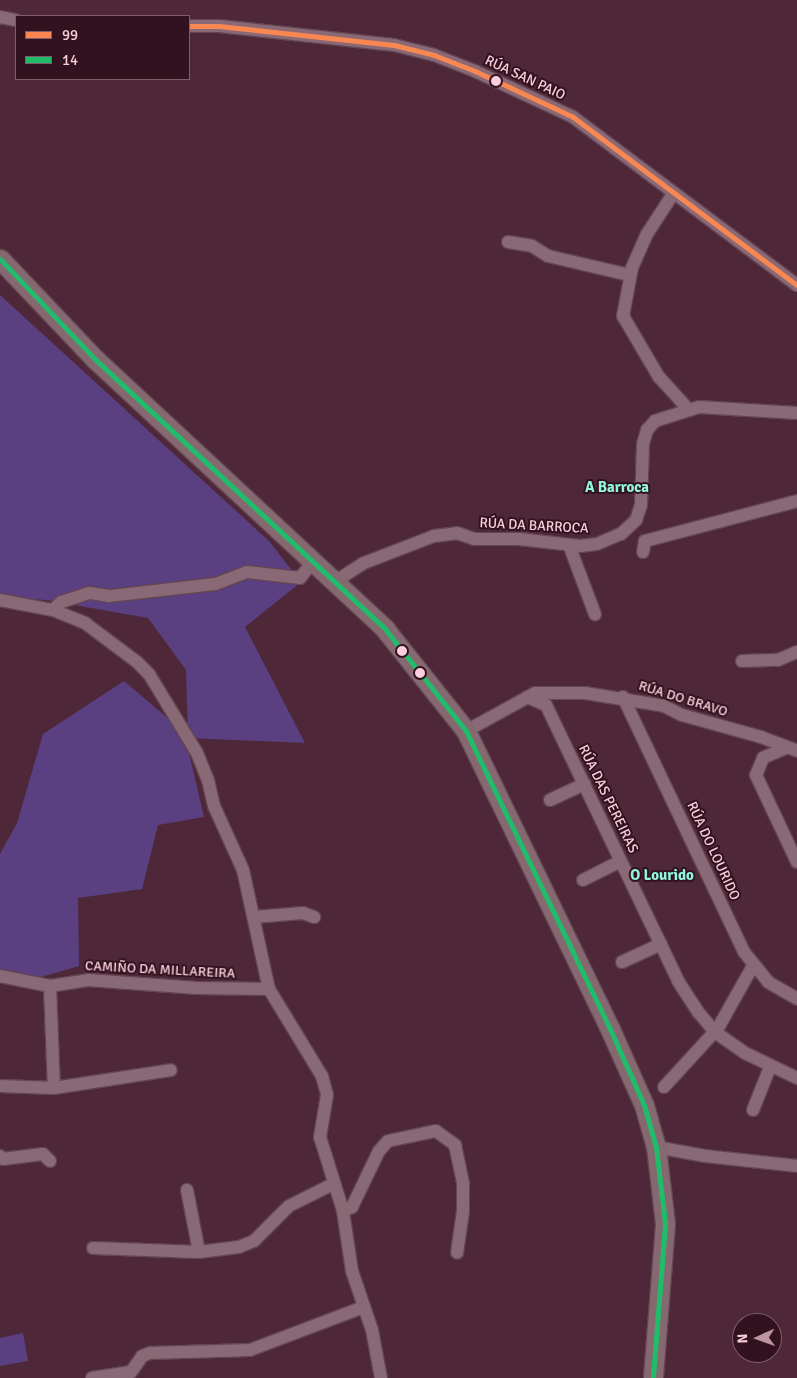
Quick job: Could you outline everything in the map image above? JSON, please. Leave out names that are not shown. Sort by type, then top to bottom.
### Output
[{"type":"main road","points":[[0,259],[53,317],[124,388],[336,581],[407,655],[466,731],[610,1029],[644,1105],[656,1147],[665,1224],[653,1378]]},
{"type":"main road","points":[[0,274],[103,382],[308,568],[396,656],[454,732],[503,824],[633,1102],[653,1178],[656,1226],[644,1378]]},
{"type":"street","points":[[0,17],[15,20]]},
{"type":"street","name":"RÚA SAN PAIO","points":[[190,26],[219,26],[394,45],[434,55],[573,117],[673,194],[797,285]]},
{"type":"street","points":[[673,194],[648,234],[629,275],[623,307],[625,320],[659,377],[689,410]]},
{"type":"street","points":[[508,242],[532,246],[548,256],[629,275]]},
{"type":"street","name":"RÚA DA BARROCA","points":[[336,581],[364,563],[434,536],[457,533],[474,539],[569,545],[597,544],[621,534],[636,520],[641,505],[647,430],[654,421],[698,407],[797,413]]},
{"type":"street","points":[[643,552],[645,541],[797,501]]},
{"type":"street","points":[[569,545],[595,614]]},
{"type":"street","points":[[53,610],[61,602],[89,593],[109,596],[215,584],[247,572],[300,578],[308,568]]},
{"type":"street","points":[[0,600],[53,610],[85,623],[149,674],[197,753],[208,780],[214,806],[235,846],[254,917],[269,989],[322,1076],[327,1094],[320,1137],[343,1211],[352,1271],[364,1307],[381,1378]]},
{"type":"street","points":[[742,661],[778,660],[797,652]]},
{"type":"street","name":"RÚA DO BRAVO","points":[[466,731],[527,697],[541,692],[623,697],[664,706],[682,716],[761,737],[792,750]]},
{"type":"street","points":[[527,697],[546,705],[548,698],[557,693]]},
{"type":"street","name":"RÚA DO LOURIDO","points":[[623,697],[753,966],[780,991],[797,999]]},
{"type":"street","name":"RÚA DAS PEREIRAS","points":[[546,705],[687,997],[715,1032],[770,1067],[797,1078]]},
{"type":"street","points":[[761,737],[763,758],[756,769],[757,780],[797,862]]},
{"type":"street","points":[[763,758],[792,750]]},
{"type":"street","points":[[550,800],[585,784]]},
{"type":"street","points":[[583,880],[621,861]]},
{"type":"street","points":[[254,917],[303,913],[314,917]]},
{"type":"street","points":[[622,962],[660,944]]},
{"type":"street","points":[[664,1087],[715,1032],[753,966]]},
{"type":"street","name":"CAMIÑO DA MILLAREIRA","points":[[0,976],[50,986],[88,980],[197,988],[269,989]]},
{"type":"street","points":[[50,986],[54,1088]]},
{"type":"street","points":[[753,1110],[770,1067]]},
{"type":"street","points":[[0,1086],[29,1089],[54,1088],[171,1070]]},
{"type":"street","points":[[343,1211],[352,1207],[379,1151],[388,1141],[436,1131],[455,1145],[463,1184],[464,1211],[457,1253]]},
{"type":"street","points":[[656,1147],[704,1156],[797,1166]]},
{"type":"street","points":[[0,1156],[3,1159],[43,1154],[50,1161]]},
{"type":"street","points":[[93,1248],[199,1252],[239,1247],[254,1241],[289,1206],[334,1184]]},
{"type":"street","points":[[187,1190],[199,1252]]},
{"type":"street","points":[[92,1378],[132,1375],[142,1356],[150,1353],[250,1350],[364,1307]]},
{"type":"shaded area","points":[[0,295],[269,541],[301,582],[245,627],[305,743],[188,738],[186,670],[148,618],[46,600],[0,597]]},
{"type":"shaded area","points":[[124,681],[184,732],[204,817],[158,825],[142,889],[78,898],[79,966],[24,982],[0,974],[0,854],[17,823],[43,734]]},
{"type":"shaded area","points":[[23,1333],[28,1361],[0,1366],[0,1338]]},
{"type":"transit line","name":"99","points":[[190,26],[219,26],[394,45],[434,55],[475,71],[573,117],[797,285]]},
{"type":"transit line","name":"14","points":[[0,259],[96,360],[385,629],[466,731],[610,1029],[644,1105],[656,1147],[665,1224],[653,1378]]},
{"type":"district","name":"A Barroca","points":[[617,488]]},
{"type":"district","name":"O Lourido","points":[[662,876]]}]
